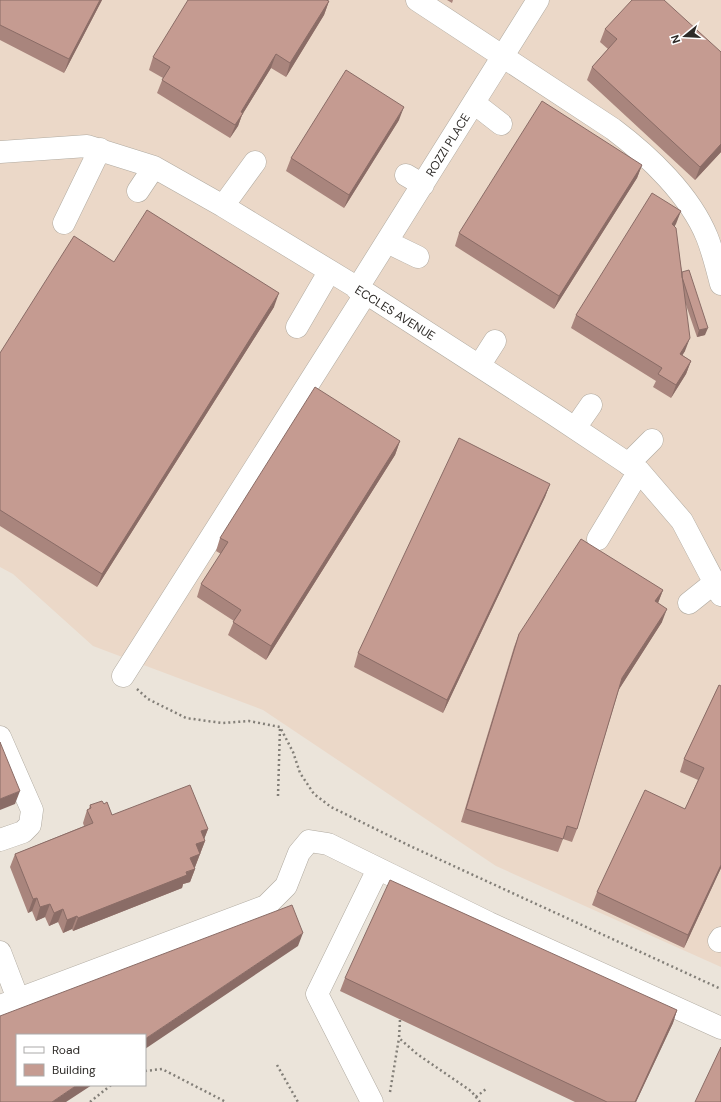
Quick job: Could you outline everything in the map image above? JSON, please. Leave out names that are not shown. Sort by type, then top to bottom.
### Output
[{"type":"street","points":[[417,0],[613,129],[636,146],[657,166],[696,214],[707,237],[721,284]]},
{"type":"street","name":"ROZZI PLACE","points":[[123,676],[166,611],[361,291],[387,242],[414,180],[474,103],[538,0]]},
{"type":"street","points":[[474,103],[501,124]]},
{"type":"street","name":"ECCLES AVENUE","points":[[0,152],[79,145],[100,149],[154,167],[223,206],[480,366],[633,468],[682,521],[718,589]]},
{"type":"street","points":[[64,223],[100,149]]},
{"type":"street","points":[[223,206],[255,162]]},
{"type":"street","points":[[138,191],[154,167]]},
{"type":"street","points":[[387,242],[418,257]]},
{"type":"street","points":[[297,327],[329,272]]},
{"type":"street","points":[[480,366],[495,341]]},
{"type":"street","points":[[575,428],[591,405]]},
{"type":"street","points":[[598,539],[633,468],[652,440]]},
{"type":"street","points":[[689,603],[718,589]]},
{"type":"street","points":[[0,737],[32,810],[30,825],[23,832],[0,840]]},
{"type":"street","points":[[0,952],[9,1002],[266,906],[286,886],[299,853],[308,841],[328,844],[489,923],[721,1028]]},
{"type":"street","points":[[378,869],[365,917],[317,994],[381,1098]]},
{"type":"path","points":[[123,676],[148,699],[186,718],[222,723],[248,721],[280,727]]},
{"type":"path","points":[[278,796],[280,727]]},
{"type":"path","points":[[280,727],[293,752],[300,773],[314,794],[331,807],[408,845],[721,989]]},
{"type":"path","points":[[381,1098],[399,1038],[400,1020]]},
{"type":"path","points":[[399,1038],[417,1054],[471,1090],[480,1102]]},
{"type":"path","points":[[277,1065],[298,1102]]},
{"type":"path","points":[[146,1070],[162,1069],[226,1102]]},
{"type":"path","points":[[90,1102],[110,1086]]},
{"type":"path","points":[[476,1097],[486,1089]]},
{"type":"shaded area","points":[[0,0],[721,0],[721,967],[496,866],[263,710],[93,646],[13,574],[0,567]]},
{"type":"building","points":[[0,0],[100,0],[69,59],[0,25]]},
{"type":"building","points":[[188,0],[329,1],[290,63],[276,54],[241,112],[243,113],[235,125],[162,80],[170,67],[153,57]]},
{"type":"building","points":[[632,0],[664,0],[721,52],[721,144],[700,167],[592,67],[617,39],[605,29]]},
{"type":"building","points":[[346,70],[404,107],[349,195],[291,158]]},
{"type":"building","points":[[542,101],[642,165],[559,296],[459,233]]},
{"type":"building","points":[[652,193],[681,211],[672,224],[676,228],[690,338],[680,354],[691,361],[676,385],[658,374],[662,368],[576,315]]},
{"type":"building","points":[[147,210],[279,293],[102,574],[0,510],[0,353],[74,236],[114,262]]},
{"type":"building","points":[[689,270],[708,328],[699,330],[682,277],[682,272]]},
{"type":"building","points":[[315,387],[400,441],[271,646],[233,622],[241,610],[201,584],[228,542],[220,538]]},
{"type":"building","points":[[459,438],[550,484],[447,700],[358,653]]},
{"type":"building","points":[[581,539],[663,590],[655,601],[667,609],[622,678],[577,829],[567,826],[563,839],[466,809],[519,634]]},
{"type":"building","points":[[719,685],[721,686],[721,865],[688,935],[597,892],[645,790],[685,809],[704,768],[684,759]]},
{"type":"building","points":[[0,742],[20,791],[0,799]]},
{"type":"building","points":[[190,785],[208,829],[201,831],[205,841],[196,844],[200,854],[190,858],[195,869],[186,872],[187,875],[78,918],[77,916],[67,920],[63,909],[54,913],[50,904],[40,907],[37,898],[33,899],[15,854],[93,823],[87,810],[91,808],[90,805],[102,801],[104,804],[107,802],[112,815]]},
{"type":"building","points":[[390,880],[677,1010],[635,1102],[607,1102],[345,978]]},
{"type":"building","points":[[292,905],[303,933],[146,1038],[146,1034],[16,1034],[16,1086],[76,1086],[52,1102],[0,1102],[0,1016]]},
{"type":"building","points":[[721,1047],[721,1102],[695,1102]]}]
